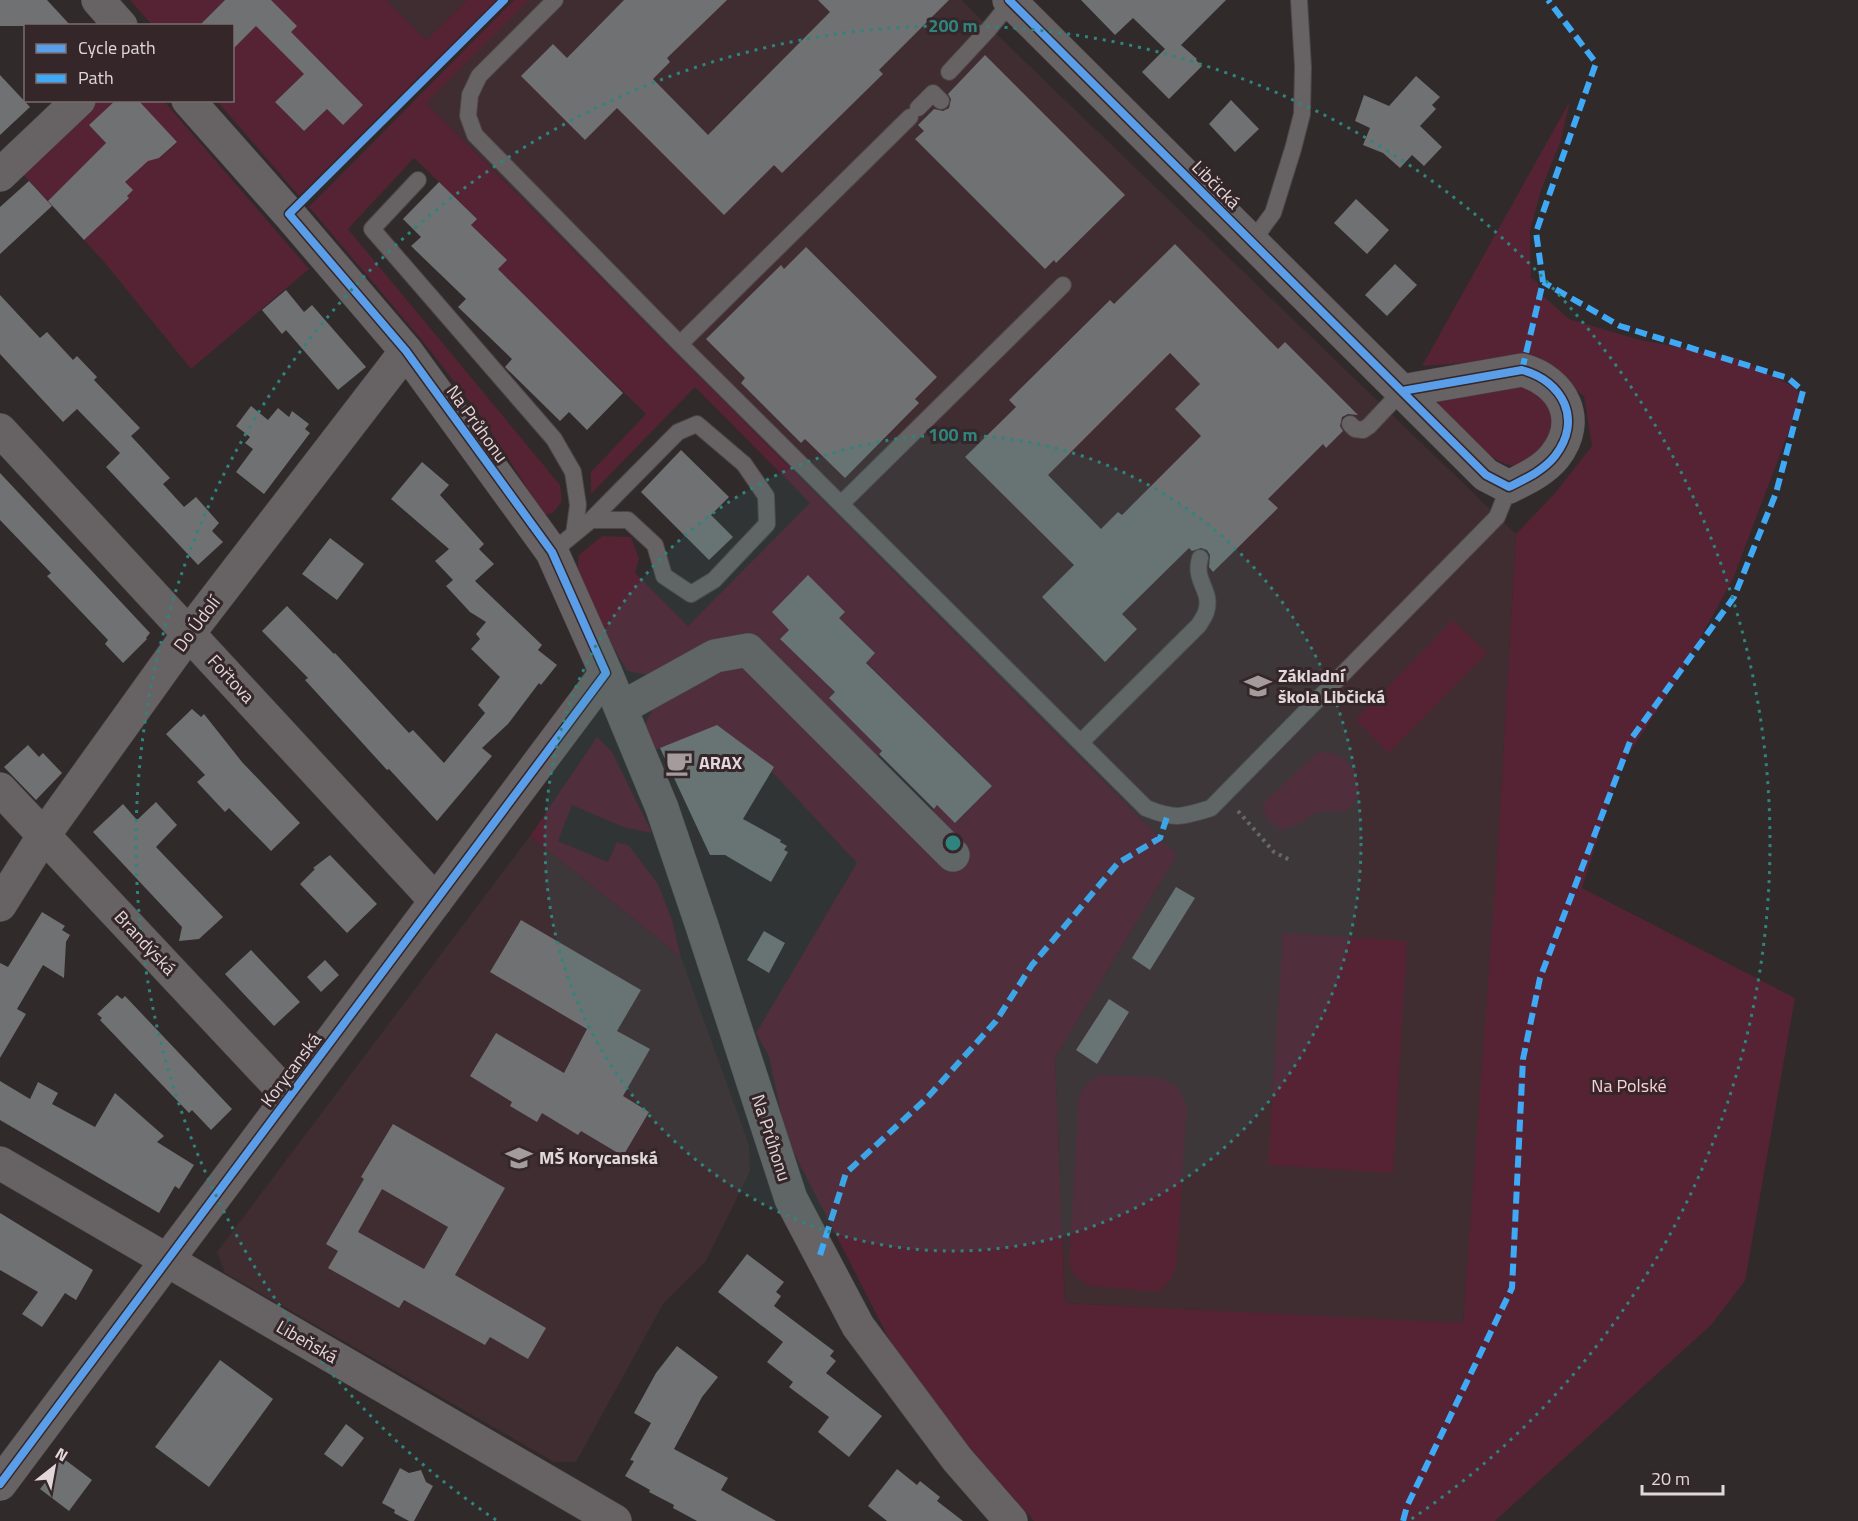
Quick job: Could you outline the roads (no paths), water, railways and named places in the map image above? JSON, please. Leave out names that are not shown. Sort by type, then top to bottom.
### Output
[{"type":"street","points":[[98,0],[119,24]]},
{"type":"street","name":"Libčická","points":[[1010,1],[1486,475],[1509,487]]},
{"type":"street","points":[[0,175],[77,102]]},
{"type":"street","name":"Na Průhonu","points":[[190,102],[289,214],[405,351],[563,543],[606,673],[662,808],[791,1199],[858,1326],[957,1460],[1011,1521]]},
{"type":"street","name":"Do Údolí","points":[[0,906],[44,835],[189,633],[405,351]]},
{"type":"street","points":[[1402,390],[1522,370],[1538,374],[1552,385],[1564,400],[1568,416],[1566,434],[1556,455],[1540,471],[1509,487]]},
{"type":"street","name":"Fořtova","points":[[0,430],[436,901]]},
{"type":"street","points":[[621,708],[716,656],[748,650],[953,855]]},
{"type":"street","name":"Korycanská","points":[[0,1484],[606,673]]},
{"type":"street","name":"Brandýská","points":[[0,789],[290,1097]]},
{"type":"street","name":"Libeňská","points":[[0,1163],[615,1521]]},
{"type":"lane","points":[[555,0],[479,76],[470,95],[468,116],[475,135],[680,344],[1146,808],[1167,816],[1187,816],[1211,808],[1497,517],[1509,487]]},
{"type":"lane","points":[[1251,243],[1273,213],[1302,114],[1303,67],[1299,0]]},
{"type":"lane","points":[[949,72],[988,30],[1010,1]]},
{"type":"lane","points":[[680,344],[933,93],[941,101]]},
{"type":"lane","points":[[418,180],[372,229],[554,439],[573,472],[578,505],[563,543]]},
{"type":"lane","points":[[841,504],[1064,285]]},
{"type":"lane","points":[[1350,424],[1355,429],[1363,430],[1370,426],[1402,390]]},
{"type":"lane","points":[[563,543],[591,520],[678,432],[697,424],[744,464],[766,496],[767,524],[714,580],[690,594],[664,576],[655,545],[628,520],[591,520]]},
{"type":"lane","points":[[1081,742],[1199,625],[1206,612],[1207,596],[1197,569],[1200,558]]},
{"type":"place","name":"Základní škola Libčická","points":[[1258,686]]},
{"type":"place","name":"ARAX","points":[[679,763]]},
{"type":"place","name":"MŠ Korycanská","points":[[519,1158]]},
{"type":"park label","name":"Na Polské","points":[[1629,1086]]}]
